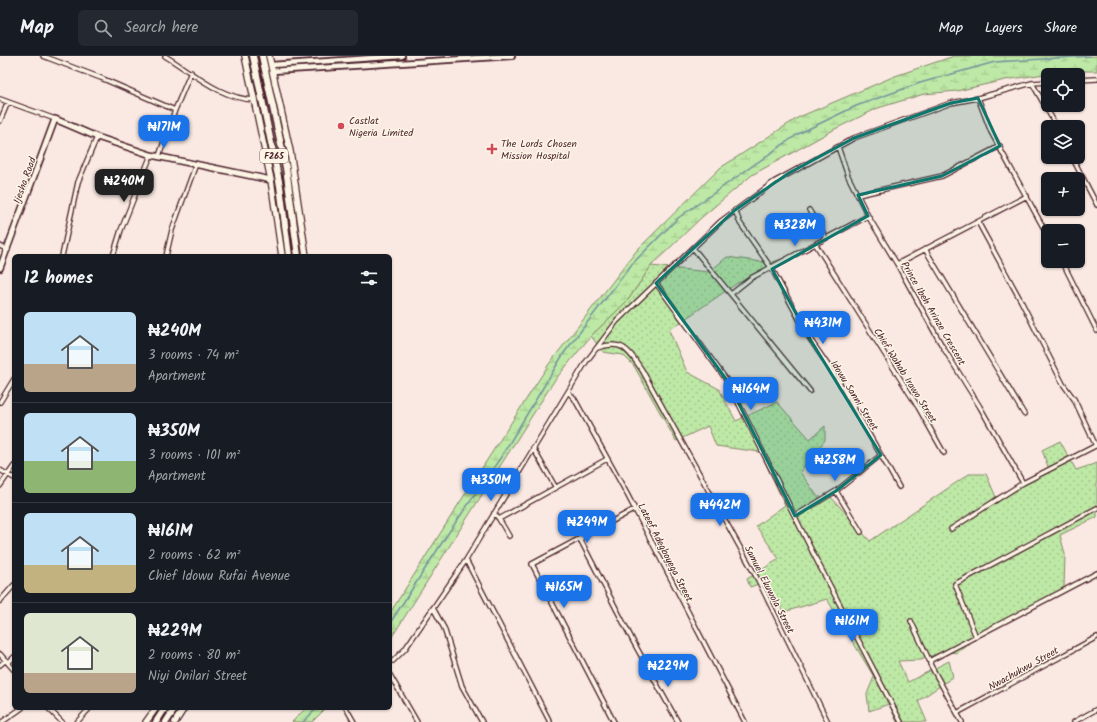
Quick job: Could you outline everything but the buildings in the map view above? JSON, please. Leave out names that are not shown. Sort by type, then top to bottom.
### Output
[{"type":"highway","name":"F265","points":[[253,56],[280,186],[289,254]]},
{"type":"highway","name":"F265","points":[[262,56],[283,152],[298,254]]},
{"type":"highway","points":[[283,152],[290,151]]},
{"type":"highway","points":[[156,722],[164,710]]},
{"type":"highway","points":[[166,722],[174,710]]},
{"type":"main road","points":[[245,56],[271,180],[282,254]]},
{"type":"main road","points":[[269,56],[290,151],[306,254]]},
{"type":"main road","points":[[55,120],[97,137],[151,155],[271,180]]},
{"type":"main road","name":"Ijesha Road","points":[[0,268],[8,250],[55,120]]},
{"type":"main road","points":[[146,722],[155,710]]},
{"type":"main road","points":[[175,722],[183,710]]},
{"type":"street","points":[[42,56],[101,78],[175,110]]},
{"type":"street","points":[[165,56],[231,96],[244,100],[255,100]]},
{"type":"street","points":[[272,68],[402,56]]},
{"type":"street","points":[[272,68],[512,56]]},
{"type":"street","points":[[160,156],[175,110],[191,72]]},
{"type":"street","points":[[1085,80],[1097,79]]},
{"type":"street","points":[[393,661],[405,649],[466,560],[533,448],[596,348],[617,321],[705,235],[735,210],[789,173],[854,138],[951,103],[978,98],[1032,83],[1041,82]]},
{"type":"street","points":[[1032,83],[1053,120]]},
{"type":"street","points":[[978,98],[984,118],[1042,224]]},
{"type":"street","points":[[0,99],[55,120]]},
{"type":"street","points":[[0,121],[8,102]]},
{"type":"street","points":[[62,254],[78,182],[97,137]]},
{"type":"street","points":[[858,195],[942,176],[1000,146]]},
{"type":"street","name":"Prince Ibeh Arinze Crescent","points":[[838,147],[848,176],[868,216],[1023,483]]},
{"type":"street","points":[[114,254],[120,230],[151,155]]},
{"type":"street","points":[[166,254],[172,230],[196,164]]},
{"type":"street","points":[[1076,164],[1097,205]]},
{"type":"street","points":[[897,264],[1027,196]]},
{"type":"street","name":"Idowu Sanni Street","points":[[735,210],[752,242],[772,269],[810,340],[838,380],[899,487]]},
{"type":"street","points":[[808,210],[826,238]]},
{"type":"street","points":[[731,294],[751,278],[772,269],[868,216]]},
{"type":"street","points":[[951,529],[1023,483],[1096,445],[1074,399],[1063,384],[1021,301],[978,222]]},
{"type":"street","name":"Chief Wahab Irawo Street","points":[[816,245],[918,407],[944,453]]},
{"type":"street","points":[[0,246],[8,250]]},
{"type":"street","points":[[693,248],[810,391]]},
{"type":"street","points":[[924,249],[1024,414]]},
{"type":"street","points":[[1066,268],[1097,331]]},
{"type":"street","points":[[656,283],[728,382],[815,557],[901,722]]},
{"type":"street","name":"Samuel Ekuwola Street","points":[[596,348],[612,343],[618,344],[632,356],[642,370],[758,580],[828,722]]},
{"type":"street","points":[[0,402],[12,383]]},
{"type":"street","name":"Lateef Adegboyega Street","points":[[568,392],[574,398],[635,509],[745,722]]},
{"type":"street","points":[[533,448],[556,488]]},
{"type":"street","points":[[795,516],[836,491],[881,455]]},
{"type":"street","points":[[499,519],[607,460]]},
{"type":"street","points":[[0,486],[12,469]]},
{"type":"street","points":[[0,470],[12,477]]},
{"type":"street","points":[[836,491],[861,532]]},
{"type":"street","points":[[976,637],[955,584],[1097,508]]},
{"type":"street","points":[[614,722],[532,564],[635,509]]},
{"type":"street","points":[[494,513],[509,536]]},
{"type":"street","points":[[580,539],[634,643],[678,722]]},
{"type":"street","points":[[466,560],[505,632],[550,722]]},
{"type":"street","points":[[930,663],[1097,573]]},
{"type":"street","points":[[0,601],[12,587]]},
{"type":"street","points":[[433,608],[444,628],[462,686],[482,722]]},
{"type":"street","points":[[911,621],[930,663],[962,722]]},
{"type":"street","name":"Nwachukwu Street","points":[[957,713],[1097,637]]},
{"type":"street","points":[[0,654],[12,668]]},
{"type":"street","points":[[0,665],[12,658]]},
{"type":"street","points":[[392,678],[417,722]]},
{"type":"street","points":[[1074,722],[1097,709]]},
{"type":"street","points":[[2,722],[19,710]]},
{"type":"street","points":[[50,710],[62,722]]},
{"type":"street","points":[[77,722],[88,710]]},
{"type":"street","points":[[347,710],[354,722]]},
{"type":"highlighted area","points":[[978,98],[1000,146],[942,176],[858,195],[868,216],[772,269],[810,339],[881,455],[836,491],[795,516],[728,382],[656,283],[735,210],[789,173],[854,138],[951,103]]},
{"type":"green space","points":[[954,56],[1097,56],[1097,71],[1085,71],[1085,68],[1041,68],[1041,75],[1005,80],[957,91],[924,94],[878,108],[835,129],[752,175],[702,217],[651,266],[628,300],[591,336],[554,381],[392,637],[392,610],[460,502],[549,364],[637,250],[720,168],[799,117],[895,76]]},
{"type":"green space","points":[[809,249],[736,284],[669,330],[687,372],[719,389],[736,421],[777,402],[810,439],[825,426],[825,440],[800,472],[818,497],[831,497],[870,541],[969,474],[986,474],[996,497],[1050,472],[1042,450],[1060,441],[1076,470],[1097,463],[1097,517],[1060,535],[1065,554],[1064,588],[1012,615],[956,653],[945,651],[921,660],[898,661],[908,682],[949,661],[953,677],[918,701],[927,722],[897,722],[889,704],[869,711],[867,694],[874,677],[827,599],[784,612],[764,582],[750,587],[747,579],[779,559],[756,526],[785,505],[760,452],[716,446],[708,426],[676,441],[634,366],[623,355],[603,352],[591,336],[628,300],[651,266],[709,272],[727,257],[770,263]]},
{"type":"green space","points":[[304,710],[324,710],[312,722],[292,722]]},
{"type":"waterway","points":[[392,620],[447,535],[501,457],[564,353],[632,264],[678,218],[798,134],[856,106],[920,83],[995,62],[1090,56]]},
{"type":"waterway","points":[[303,722],[315,710]]},
{"type":"place","name":"Castlat Nigeria Limited","points":[[341,126]]},
{"type":"place","name":"The Lords Chosen Mission Hospital","points":[[492,149]]}]
